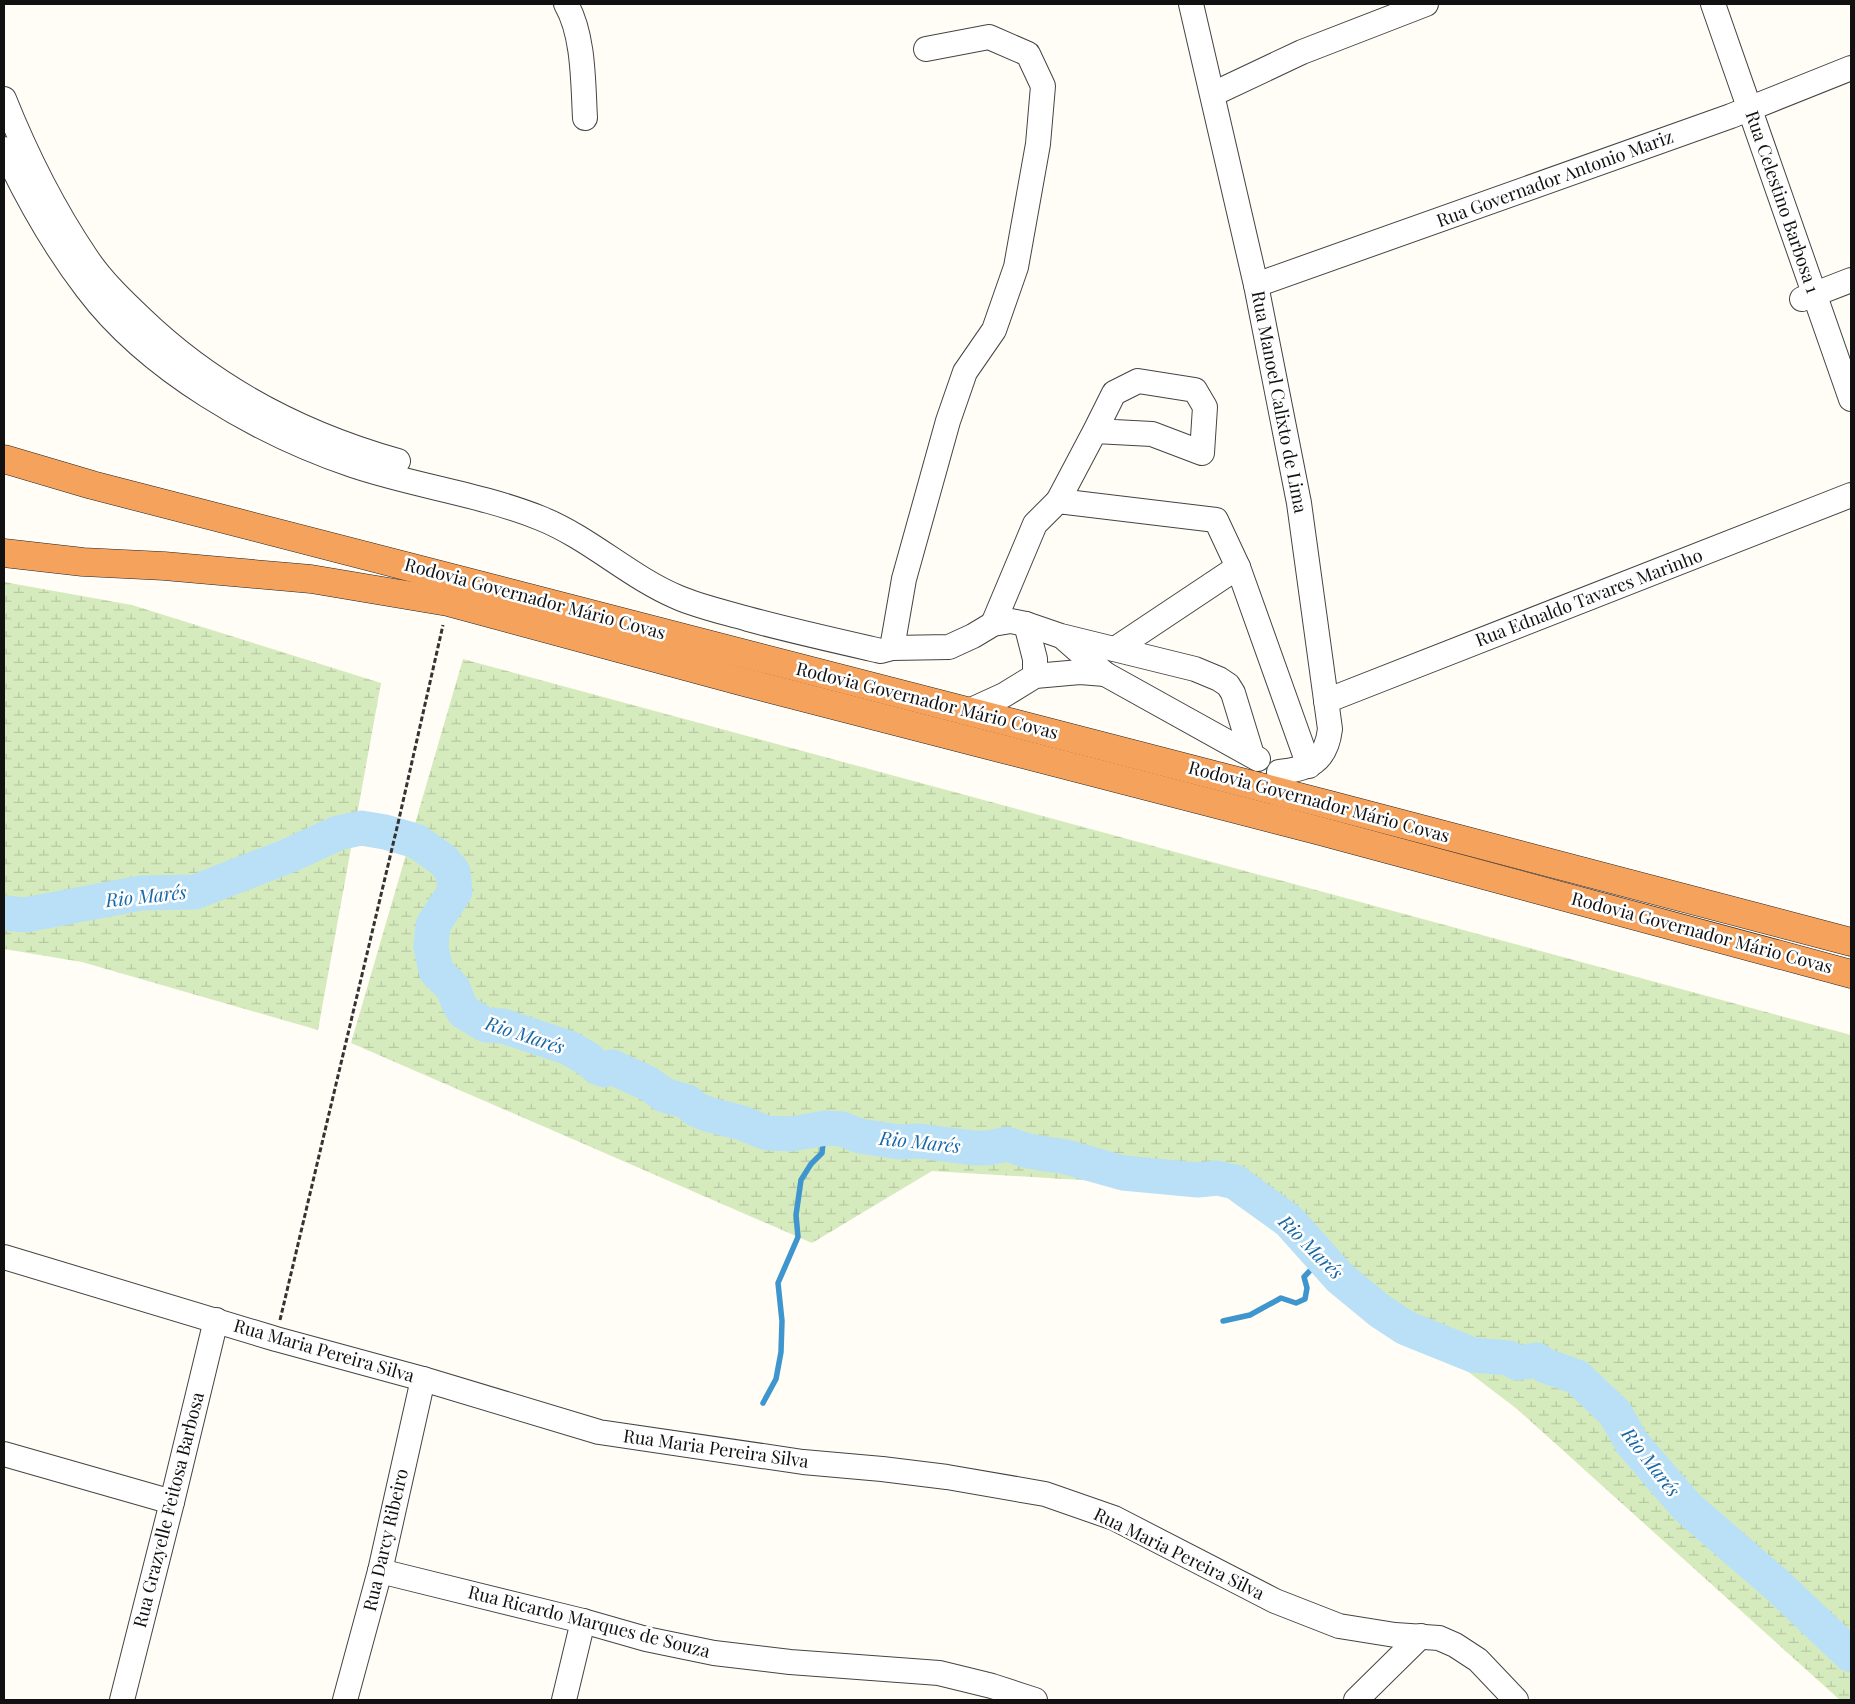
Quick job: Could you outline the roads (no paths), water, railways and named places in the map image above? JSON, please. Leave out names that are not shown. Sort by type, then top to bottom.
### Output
[{"type":"highway","name":"Rodovia Governador Mário Covas","points":[[4,459],[92,485],[969,711],[1851,942]]},
{"type":"highway","name":"Rodovia Governador Mário Covas","points":[[4,553],[83,562],[164,566],[311,579],[448,602],[740,681],[1320,831],[1851,974]]},
{"type":"street","points":[[566,4],[572,13],[578,37],[585,118]]},
{"type":"street","name":"Rua Manoel Calixto de Lima","points":[[1192,4],[1256,285],[1299,503],[1330,729],[1329,741],[1325,751],[1319,759],[1309,766]]},
{"type":"street","points":[[1213,94],[1302,52],[1426,4]]},
{"type":"street","name":"Rua Celestino Barbosa 1","points":[[1713,4],[1750,109],[1808,296],[1851,399]]},
{"type":"street","points":[[892,648],[904,579],[948,421],[965,372],[994,330],[1016,267],[1038,144],[1043,86],[1028,54],[988,37],[926,49]]},
{"type":"street","name":"Rua Governador Antonio Mariz","points":[[1256,285],[1750,109],[1851,68]]},
{"type":"street","points":[[6,113],[51,200],[86,258],[107,284],[125,304],[180,354],[256,405],[308,430],[373,454],[541,502],[563,511],[586,524],[642,567],[686,589],[748,608],[883,641],[892,648]]},
{"type":"street","points":[[4,149],[23,188],[54,242],[88,291],[124,330],[195,388],[236,412],[304,446],[353,466],[464,495],[538,517],[568,530],[642,579],[677,597],[711,609],[776,626],[881,651],[892,648],[949,647],[993,624],[1010,621],[1026,624],[1061,636],[1195,669],[1220,679],[1233,692],[1252,755]]},
{"type":"street","points":[[1808,296],[1851,280]]},
{"type":"street","points":[[993,624],[1035,524],[1058,501],[1114,393],[1138,381],[1194,390],[1206,408],[1202,453],[1152,434],[1095,432]]},
{"type":"street","name":"Rua Ednaldo Tavares Marinho","points":[[1326,700],[1851,495]]},
{"type":"street","points":[[1058,501],[1216,520],[1238,567],[1309,766],[1278,772]]},
{"type":"street","points":[[1116,649],[1238,567]]},
{"type":"street","points":[[1026,624],[1035,659],[1034,676]]},
{"type":"street","points":[[1061,636],[1105,674],[1252,755],[1334,806]]},
{"type":"street","points":[[969,711],[1004,695],[1034,676],[1080,672],[1105,674]]},
{"type":"street","points":[[1801,961],[1851,980]]},
{"type":"street","name":"Rua Maria Pereira Silva","points":[[4,1257],[599,1432],[765,1457],[947,1477],[1045,1494],[1114,1518],[1275,1601],[1339,1626],[1395,1635],[1439,1638],[1456,1645],[1478,1660],[1516,1700]]},
{"type":"street","name":"Rua Grazyelle Feitosa Barbosa","points":[[122,1700],[216,1320]]},
{"type":"street","name":"Rua Darcy Ribeiro","points":[[345,1700],[380,1571],[423,1379]]},
{"type":"street","points":[[4,1454],[172,1502]]},
{"type":"street","name":"Rua Ricardo Marques de Souza","points":[[380,1571],[584,1621],[646,1639],[714,1653],[790,1662],[939,1673],[992,1686],[1036,1700]]},
{"type":"street","points":[[564,1700],[584,1621]]},
{"type":"street","points":[[1356,1700],[1421,1636]]},
{"type":"waterway","name":"Rio Marés","points":[[4,913],[25,915],[141,893],[195,892],[288,856],[338,833],[361,828],[385,832],[416,841],[443,860],[453,872],[455,891],[433,925],[431,947],[436,971],[453,988],[464,1012],[486,1025],[503,1026],[569,1048],[588,1059],[597,1067],[604,1070],[612,1067],[649,1084],[664,1095],[688,1102],[695,1109],[742,1123],[767,1133],[791,1134],[826,1128],[842,1129],[860,1136],[899,1142],[919,1141],[974,1148],[988,1148],[1007,1144],[1028,1151],[1066,1157],[1123,1173],[1198,1180],[1217,1178],[1235,1182],[1289,1221],[1340,1278],[1380,1311],[1406,1328],[1473,1355],[1509,1358],[1517,1363],[1537,1360],[1546,1366],[1577,1377],[1615,1413],[1632,1443],[1687,1507],[1777,1585],[1851,1655]]},
{"type":"waterway","points":[[763,1403],[776,1379],[781,1352],[782,1321],[778,1283],[798,1237],[796,1215],[801,1180],[811,1164],[822,1153],[823,1143],[817,1130]]},
{"type":"waterway","points":[[1223,1321],[1250,1315],[1281,1298],[1296,1303],[1305,1299],[1307,1288],[1304,1277],[1322,1258]]}]
